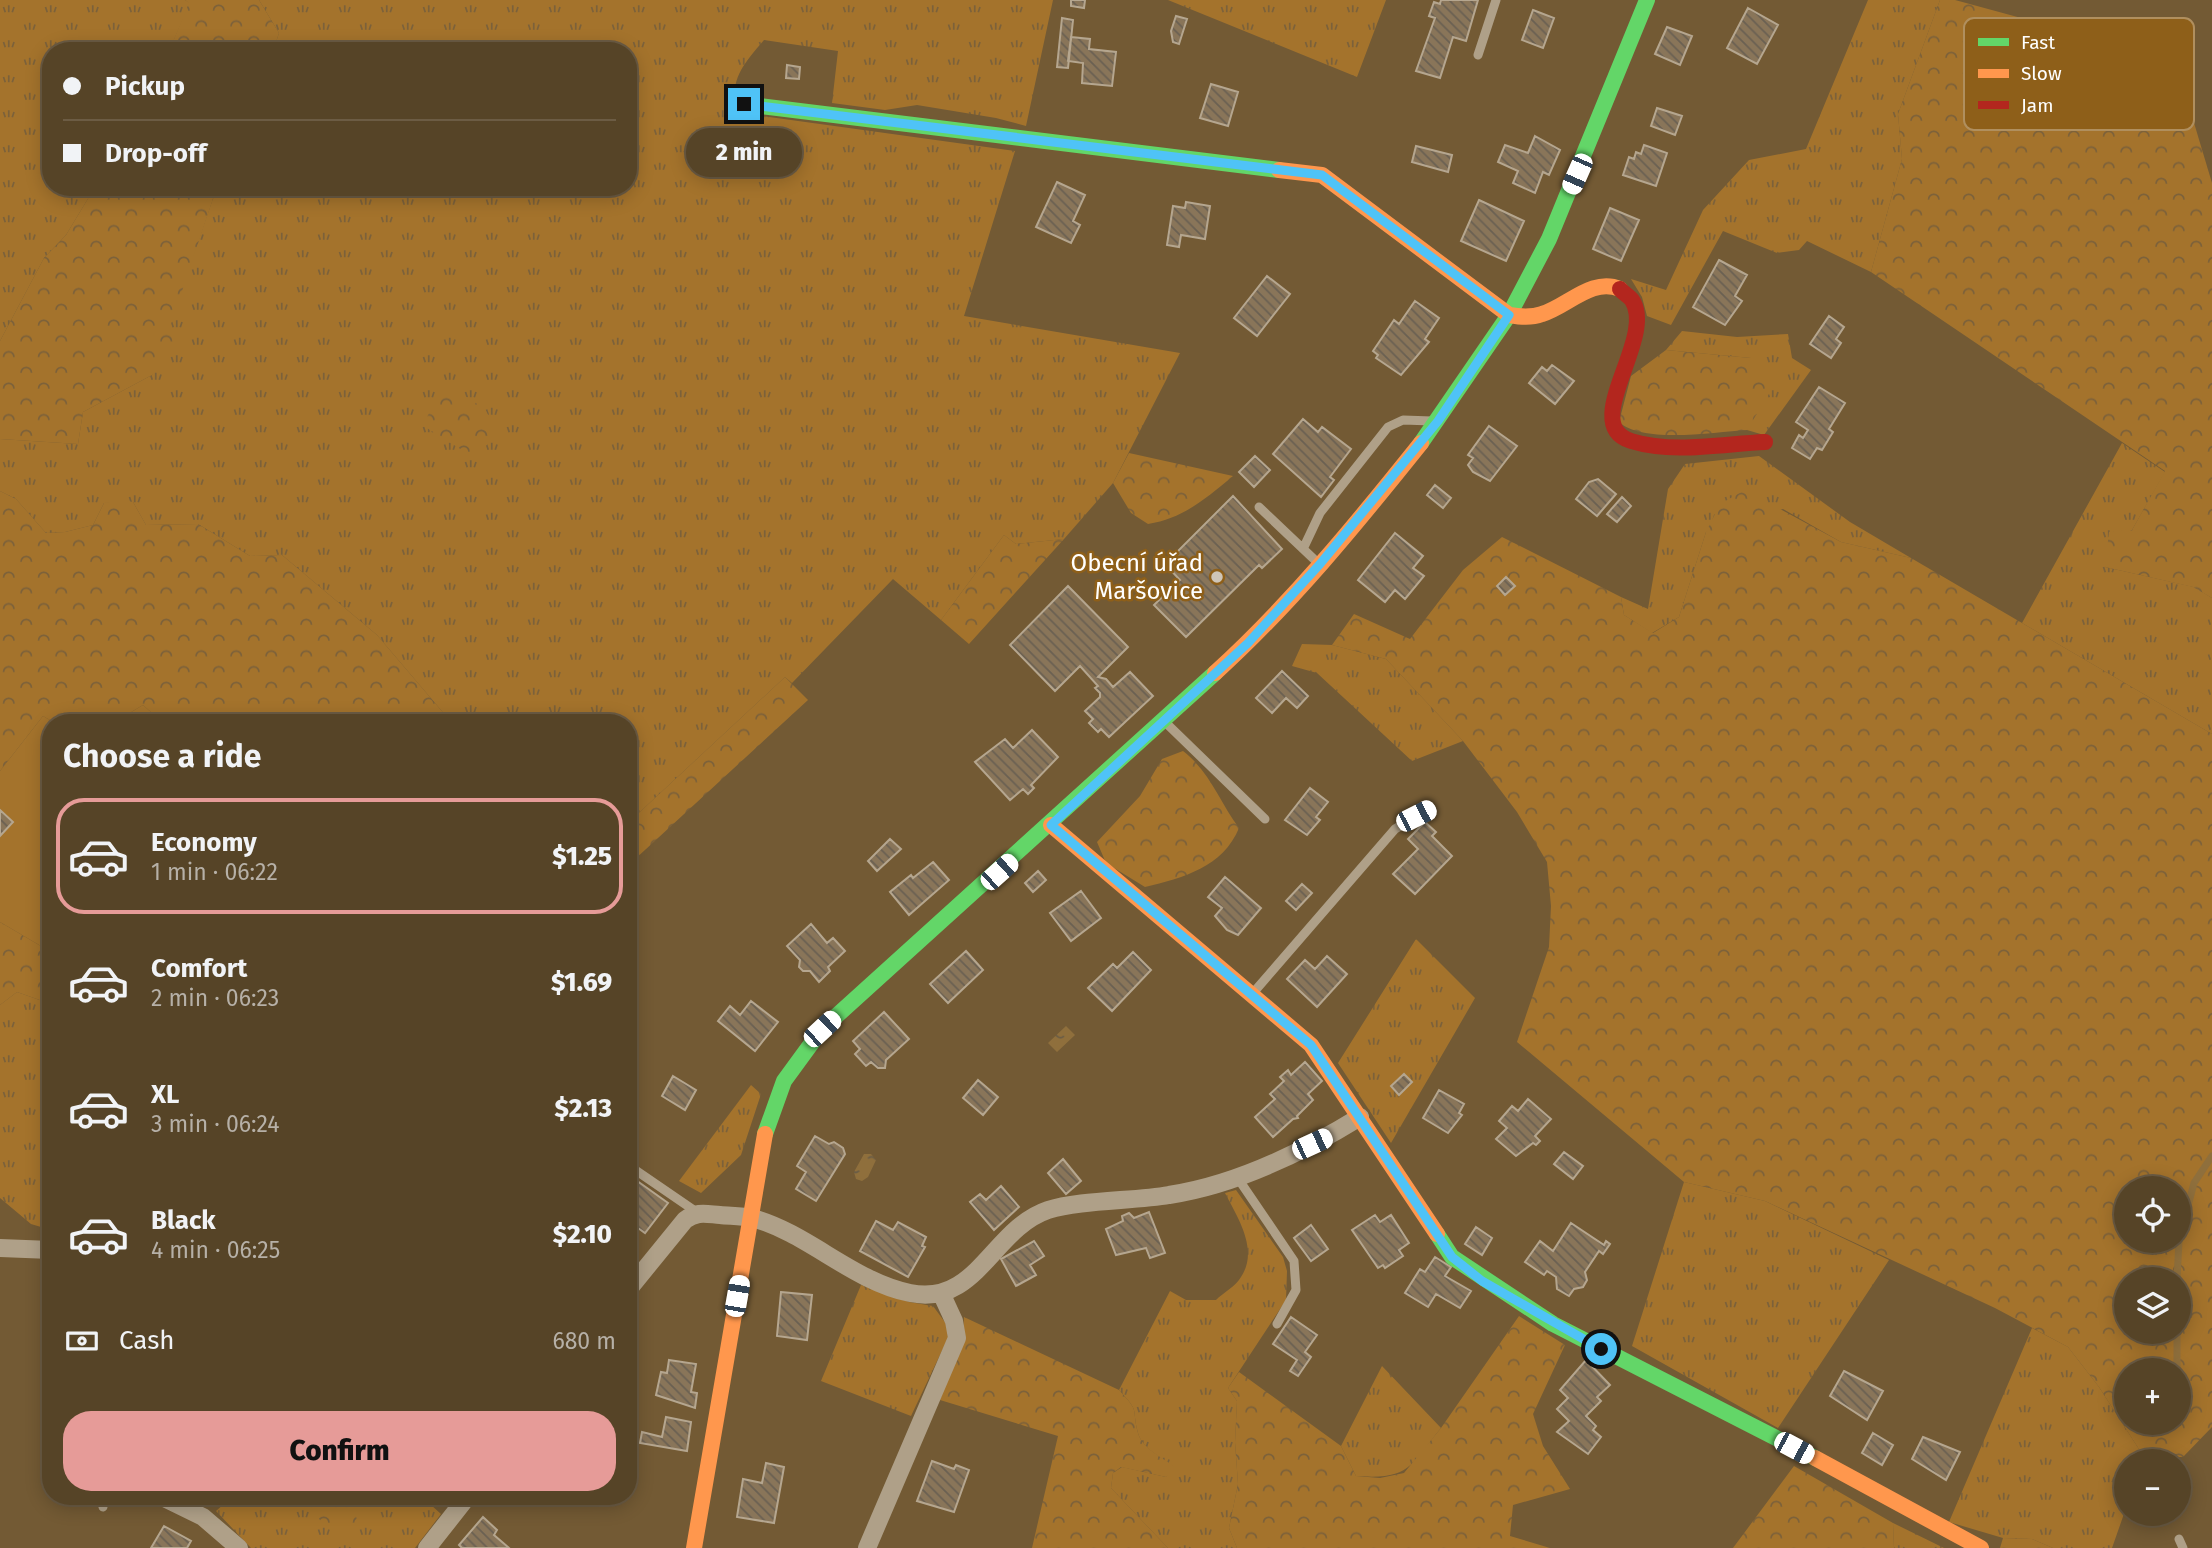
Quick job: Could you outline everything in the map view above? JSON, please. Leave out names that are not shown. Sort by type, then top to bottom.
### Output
[{"type":"street","points":[[694,1548],[750,1218],[772,1109],[800,1055],[857,997],[1051,825],[1248,643],[1320,564],[1438,421],[1509,315],[1549,239],[1647,0]]},
{"type":"street","points":[[744,104],[1322,175],[1509,315],[1534,319],[1548,315],[1582,293],[1600,286],[1617,288],[1634,304],[1634,317],[1631,359],[1612,404],[1610,425],[1614,434],[1630,441],[1656,445],[1765,442]]},
{"type":"street","points":[[1051,825],[1311,1045],[1452,1257],[1482,1281],[1601,1349],[1747,1423],[1981,1548]]},
{"type":"street","points":[[637,1279],[681,1224],[698,1213],[750,1218],[775,1227],[873,1281],[911,1293],[942,1295],[973,1277],[1014,1228],[1049,1210],[1172,1195],[1237,1177],[1332,1134],[1360,1117]]},
{"type":"street","points":[[0,1248],[42,1250]]},
{"type":"street","points":[[867,1548],[957,1338],[954,1321],[942,1295]]},
{"type":"street","points":[[178,1505],[202,1517],[239,1548]]},
{"type":"street","points":[[428,1548],[461,1505]]},
{"type":"lane","points":[[1478,55],[1496,0]]},
{"type":"lane","points":[[1303,549],[1320,513],[1388,427],[1403,420],[1438,421]]},
{"type":"lane","points":[[1259,508],[1320,564]]},
{"type":"lane","points":[[1164,721],[1265,819]]},
{"type":"lane","points":[[1252,994],[1386,838],[1395,829],[1430,808]]},
{"type":"lane","points":[[637,1171],[698,1213]]},
{"type":"lane","points":[[1237,1177],[1294,1261],[1296,1290],[1277,1324]]},
{"type":"green space","points":[[0,0],[185,0],[190,3],[173,42],[42,42],[42,196],[90,196],[66,235],[44,258],[0,341]]},
{"type":"green space","points":[[185,0],[259,0],[279,33],[276,42],[173,42],[189,3]]},
{"type":"green space","points":[[259,0],[1053,0],[1026,126],[996,118],[917,105],[885,110],[832,103],[838,51],[764,40],[740,73],[735,90],[734,112],[1015,151],[964,316],[1180,353],[1113,483],[1064,539],[1016,544],[1004,535],[941,620],[893,579],[792,683],[785,677],[637,815],[637,714],[444,714],[377,635],[282,555],[250,556],[198,524],[146,525],[133,502],[104,503],[93,525],[65,532],[46,533],[16,499],[0,491],[0,439],[78,444],[83,412],[152,375],[214,196],[637,196],[637,42],[276,42],[279,33]]},
{"type":"green space","points":[[1168,0],[1386,0],[1357,77]]},
{"type":"green space","points":[[1868,0],[1940,0],[1898,114],[1902,159],[1871,272],[1807,241],[1799,250],[1777,253],[1723,231],[1671,325],[1647,316],[1642,297],[1631,279],[1666,290],[1703,210],[1749,160],[1806,149]]},
{"type":"green space","points":[[1940,0],[1955,0],[2021,18],[1964,18],[1964,130],[2194,130],[2194,123],[2212,183],[2212,598],[2193,587],[2105,567],[2109,532],[2132,530],[2165,471],[1871,272],[1902,159],[1898,114]]},
{"type":"green space","points":[[90,196],[214,196],[171,324],[176,344],[152,375],[83,412],[78,444],[0,439],[0,341],[44,258],[66,235]]},
{"type":"green space","points":[[1682,331],[1737,337],[1788,334],[1792,358],[1811,370],[1764,435],[1747,430],[1751,358],[1666,350]]},
{"type":"green space","points":[[1666,350],[1751,358],[1775,384],[1747,430],[1661,435],[1630,429],[1619,422],[1631,376]]},
{"type":"green space","points":[[457,391],[485,409],[494,426],[487,445],[470,455],[422,425],[442,392]]},
{"type":"green space","points":[[2122,443],[2165,472],[2132,530],[2105,567],[2194,587],[2212,598],[2212,734],[2022,623]]},
{"type":"green space","points":[[1129,453],[1233,476],[1183,512],[1148,524],[1131,513],[1113,483]]},
{"type":"green space","points":[[1759,456],[1850,522],[1911,558],[1841,542],[1783,509],[1706,532],[1679,617],[1652,633],[1624,615],[1621,597],[1648,609],[1668,489],[1685,464]]},
{"type":"green space","points":[[1745,490],[1841,542],[1911,558],[2212,734],[2212,1427],[2191,1449],[2139,1449],[2130,1435],[2191,1435],[2191,1358],[2114,1358],[2114,1410],[2068,1347],[1995,1308],[1765,1201],[1684,1182],[1517,1042],[1549,947],[1551,906],[1547,862],[1517,812],[1463,741],[1386,659],[1332,645],[1354,614],[1410,639],[1463,570],[1502,537],[1621,597],[1624,615],[1653,633],[1679,617],[1706,532],[1720,504]]},
{"type":"green space","points":[[0,491],[16,499],[46,533],[65,532],[93,525],[104,503],[122,500],[133,502],[146,525],[198,524],[250,556],[282,555],[377,635],[444,714],[153,714],[143,705],[128,714],[42,714],[0,771]]},
{"type":"green space","points":[[1004,535],[1016,544],[1064,539],[969,644],[941,620]]},
{"type":"green space","points":[[1302,644],[1332,645],[1386,659],[1463,741],[1412,761],[1317,673],[1292,666]]},
{"type":"green space","points":[[785,677],[808,700],[637,857],[637,815]]},
{"type":"green space","points":[[143,705],[153,714],[128,714]]},
{"type":"green space","points":[[42,717],[42,947],[0,922],[0,771]]},
{"type":"green space","points":[[1183,751],[1207,777],[1239,828],[1223,852],[1200,869],[1145,887],[1106,863],[1097,842],[1140,796],[1162,759]]},
{"type":"green space","points":[[0,922],[42,947],[42,1001],[17,992],[0,1005]]},
{"type":"green space","points":[[1416,939],[1475,998],[1391,1143],[1338,1063]]},
{"type":"green space","points":[[17,992],[42,1001],[42,1227],[31,1224],[0,1198],[0,1005]]},
{"type":"green space","points":[[751,1085],[761,1094],[741,1155],[701,1193],[679,1181]]},
{"type":"green space","points":[[1684,1182],[1765,1201],[1889,1260],[1778,1428],[1632,1346]]},
{"type":"green space","points":[[1236,1190],[1283,1257],[1287,1271],[1286,1300],[1228,1388],[1237,1401],[1235,1442],[1238,1484],[1229,1528],[1237,1548],[1168,1548],[1111,1488],[1113,1473],[1122,1467],[1166,1477],[1174,1467],[1153,1452],[1140,1438],[1133,1407],[1119,1390],[1170,1291],[1186,1300],[1216,1300],[1241,1277],[1248,1256],[1245,1234],[1225,1193]]},
{"type":"green space","points":[[861,1285],[909,1302],[933,1306],[947,1325],[948,1338],[911,1416],[821,1381]]},
{"type":"green space","points":[[1519,1316],[1565,1345],[1533,1414],[1543,1446],[1570,1489],[1513,1505],[1510,1536],[1550,1548],[1237,1548],[1229,1528],[1238,1484],[1235,1442],[1237,1401],[1228,1388],[1239,1372],[1341,1446],[1356,1476],[1380,1478],[1404,1473],[1441,1428]]},
{"type":"green space","points":[[964,1317],[1119,1390],[1134,1410],[1140,1438],[1148,1448],[1175,1467],[1166,1477],[1121,1467],[1113,1473],[1111,1488],[1168,1548],[1032,1548],[1058,1436],[940,1400],[963,1338]]},
{"type":"green space","points":[[2032,1328],[2068,1347],[2114,1410],[2114,1435],[2130,1435],[2139,1449],[2114,1449],[2114,1526],[2120,1526],[2112,1548],[2053,1548],[2032,1539],[2003,1538],[1949,1522]]},
{"type":"green space","points":[[1382,1366],[1441,1428],[1407,1468],[1388,1476],[1356,1476],[1341,1446]]},
{"type":"green space","points":[[1794,1466],[1893,1523],[1894,1548],[1733,1548]]},
{"type":"green space","points":[[223,1505],[431,1505],[441,1514],[415,1548],[251,1548],[216,1511]]},
{"type":"green space","points":[[308,1505],[354,1505],[357,1521],[346,1530],[327,1529]]},
{"type":"green space","points":[[1893,1523],[1944,1548],[1894,1548]]},
{"type":"green space","points":[[2003,1538],[2032,1539],[2053,1548],[2000,1548]]},
{"type":"water","points":[[1066,1026],[1075,1035],[1057,1052],[1048,1043]]},
{"type":"water","points":[[864,1154],[871,1154],[876,1160],[868,1177],[862,1181],[856,1179],[854,1172]]},
{"type":"building","points":[[1071,0],[1085,0],[1084,8],[1071,6]]},
{"type":"building","points":[[1441,0],[1478,0],[1466,41],[1453,37],[1440,78],[1416,71],[1435,18],[1429,16],[1434,2],[1440,4]]},
{"type":"building","points":[[1748,8],[1778,25],[1757,64],[1727,48]]},
{"type":"building","points":[[1533,10],[1554,18],[1543,48],[1522,40]]},
{"type":"building","points":[[1176,16],[1187,19],[1179,44],[1173,42],[1171,31]]},
{"type":"building","points":[[1062,18],[1073,20],[1068,68],[1057,67]]},
{"type":"building","points":[[1667,27],[1692,36],[1680,65],[1655,54]]},
{"type":"building","points":[[1071,37],[1090,39],[1089,49],[1116,52],[1112,86],[1082,83],[1083,63],[1068,61]]},
{"type":"building","points":[[787,65],[800,67],[799,79],[786,78]]},
{"type":"building","points":[[1211,84],[1238,92],[1228,126],[1200,118]]},
{"type":"building","points":[[1657,108],[1682,116],[1675,135],[1651,126]]},
{"type":"building","points":[[1535,136],[1560,150],[1549,175],[1543,172],[1535,193],[1513,183],[1518,171],[1498,162],[1505,145],[1528,153]]},
{"type":"building","points":[[1644,145],[1667,153],[1656,186],[1623,175],[1629,157],[1634,159],[1636,152],[1641,154]]},
{"type":"building","points":[[1416,146],[1452,155],[1448,172],[1412,162]]},
{"type":"building","points":[[1057,182],[1085,195],[1073,221],[1080,225],[1071,243],[1036,227]]},
{"type":"building","points":[[1479,200],[1524,221],[1506,261],[1461,241]]},
{"type":"building","points":[[1186,202],[1210,206],[1205,239],[1181,235],[1179,247],[1167,245],[1173,206],[1185,208]]},
{"type":"building","points":[[1610,208],[1639,220],[1621,261],[1593,249]]},
{"type":"building","points":[[1719,260],[1747,275],[1735,296],[1742,301],[1725,325],[1693,307]]},
{"type":"building","points":[[1267,276],[1290,294],[1257,336],[1234,318]]},
{"type":"building","points":[[1415,301],[1439,318],[1425,339],[1429,342],[1401,375],[1376,358],[1378,355],[1373,351],[1394,320],[1399,324]]},
{"type":"building","points":[[1829,316],[1844,327],[1836,339],[1841,343],[1831,358],[1810,344]]},
{"type":"building","points":[[1552,365],[1574,381],[1555,404],[1529,383],[1542,367],[1547,371]]},
{"type":"building","points":[[1819,387],[1845,403],[1829,429],[1833,432],[1822,450],[1817,448],[1810,459],[1792,448],[1799,435],[1803,438],[1808,430],[1796,422]]},
{"type":"building","points":[[1303,419],[1318,432],[1322,427],[1351,449],[1330,477],[1334,480],[1321,497],[1273,454]]},
{"type":"building","points":[[1489,426],[1517,446],[1490,481],[1473,472],[1468,465],[1473,458],[1468,455]]},
{"type":"building","points":[[1255,456],[1270,470],[1254,487],[1239,472]]},
{"type":"building","points":[[1598,479],[1616,494],[1597,516],[1576,499],[1589,482]]},
{"type":"building","points":[[1435,485],[1451,498],[1443,508],[1427,495]]},
{"type":"building","points":[[1233,496],[1282,549],[1262,568],[1259,565],[1186,637],[1154,605],[1180,580],[1165,564]]},
{"type":"building","points":[[1622,497],[1631,506],[1617,522],[1607,514]]},
{"type":"building","points":[[1395,533],[1423,556],[1413,568],[1424,576],[1405,599],[1395,590],[1385,602],[1358,580]]},
{"type":"building","points":[[1506,577],[1515,586],[1505,595],[1497,586]]},
{"type":"building","points":[[1068,586],[1128,647],[1098,677],[1106,679],[1113,687],[1130,672],[1153,696],[1109,737],[1101,729],[1098,732],[1089,723],[1093,719],[1085,711],[1100,697],[1100,693],[1095,688],[1098,686],[1080,666],[1055,691],[1010,645]]},
{"type":"building","points":[[1282,671],[1308,696],[1297,708],[1286,698],[1272,713],[1256,698]]},
{"type":"building","points":[[1032,730],[1058,757],[1031,785],[1034,788],[1028,794],[1023,789],[1010,800],[975,762],[1005,739],[1013,748]]},
{"type":"building","points":[[1310,788],[1328,802],[1316,817],[1320,820],[1307,835],[1285,820]]},
{"type":"building","points":[[0,810],[13,822],[0,836]]},
{"type":"building","points":[[1425,822],[1436,832],[1432,836],[1452,856],[1415,894],[1393,874],[1418,849],[1408,839]]},
{"type":"building","points":[[890,839],[901,849],[877,871],[868,861]]},
{"type":"building","points":[[933,862],[949,880],[909,915],[890,892]]},
{"type":"building","points":[[1038,871],[1046,880],[1033,892],[1025,883]]},
{"type":"building","points":[[1225,877],[1261,908],[1238,935],[1227,930],[1215,916],[1222,908],[1208,897]]},
{"type":"building","points":[[1302,884],[1312,893],[1296,910],[1286,901]]},
{"type":"building","points":[[1081,891],[1101,918],[1071,941],[1050,913]]},
{"type":"building","points":[[811,924],[827,943],[833,938],[845,951],[828,967],[830,971],[819,982],[810,971],[803,971],[799,967],[800,960],[787,946]]},
{"type":"building","points":[[966,951],[983,970],[948,1003],[930,984]]},
{"type":"building","points":[[1133,952],[1151,970],[1112,1011],[1088,988],[1113,964],[1117,968]]},
{"type":"building","points":[[1327,956],[1347,974],[1317,1007],[1287,979],[1305,960],[1315,969]]},
{"type":"building","points":[[751,1001],[778,1022],[755,1051],[718,1021],[730,1006],[740,1015]]},
{"type":"building","points":[[884,1012],[909,1039],[886,1060],[885,1068],[878,1068],[871,1062],[866,1066],[855,1054],[860,1049],[853,1041]]},
{"type":"building","points":[[1305,1062],[1322,1081],[1308,1094],[1313,1100],[1298,1118],[1293,1119],[1273,1137],[1255,1117],[1275,1099],[1270,1094],[1284,1081],[1280,1077],[1288,1070],[1291,1075]]},
{"type":"building","points":[[1404,1074],[1412,1082],[1399,1095],[1391,1086]]},
{"type":"building","points":[[673,1076],[696,1090],[685,1110],[662,1096]]},
{"type":"building","points":[[978,1080],[998,1097],[983,1115],[963,1098]]},
{"type":"building","points":[[1439,1090],[1464,1104],[1459,1113],[1462,1115],[1448,1133],[1423,1118]]},
{"type":"building","points":[[1528,1099],[1551,1119],[1535,1136],[1540,1141],[1516,1156],[1496,1139],[1507,1128],[1499,1121],[1512,1106],[1518,1111]]},
{"type":"building","points":[[815,1136],[829,1144],[834,1142],[843,1148],[845,1154],[816,1201],[796,1189],[806,1172],[797,1166]]},
{"type":"building","points":[[1564,1152],[1583,1166],[1573,1179],[1554,1164]]},
{"type":"building","points":[[1063,1159],[1081,1181],[1066,1194],[1048,1173]]},
{"type":"building","points":[[637,1181],[668,1203],[645,1233],[638,1228]]},
{"type":"building","points":[[1001,1186],[1019,1207],[994,1230],[970,1202],[980,1194],[986,1200]]},
{"type":"building","points":[[1149,1212],[1165,1253],[1150,1258],[1146,1248],[1116,1255],[1106,1229],[1123,1221],[1122,1216],[1129,1213],[1134,1218]]},
{"type":"building","points":[[1375,1215],[1380,1222],[1391,1215],[1409,1243],[1399,1250],[1403,1256],[1385,1268],[1383,1265],[1378,1268],[1352,1230]]},
{"type":"building","points":[[876,1221],[893,1230],[898,1222],[926,1237],[922,1246],[925,1247],[908,1277],[860,1251]]},
{"type":"building","points":[[1571,1223],[1604,1245],[1606,1241],[1610,1244],[1603,1254],[1599,1251],[1585,1272],[1587,1280],[1583,1287],[1574,1289],[1569,1296],[1557,1289],[1556,1277],[1547,1271],[1544,1275],[1525,1262],[1540,1241],[1553,1251]]},
{"type":"building","points":[[1311,1225],[1328,1249],[1311,1261],[1294,1238]]},
{"type":"building","points":[[1476,1227],[1492,1238],[1482,1255],[1465,1244]]},
{"type":"building","points":[[1034,1241],[1044,1256],[1030,1265],[1036,1275],[1016,1286],[1001,1259]]},
{"type":"building","points":[[1435,1257],[1451,1267],[1445,1276],[1471,1291],[1460,1308],[1436,1294],[1428,1307],[1405,1293],[1420,1269],[1425,1272]]},
{"type":"building","points":[[781,1292],[812,1295],[807,1340],[777,1336]]},
{"type":"building","points":[[1291,1317],[1317,1335],[1305,1352],[1311,1357],[1298,1376],[1290,1371],[1297,1360],[1273,1344]]},
{"type":"building","points":[[669,1360],[696,1364],[691,1392],[697,1393],[695,1408],[656,1395],[661,1372],[667,1373]]},
{"type":"building","points":[[1586,1360],[1610,1385],[1597,1397],[1601,1401],[1586,1416],[1596,1426],[1593,1430],[1601,1437],[1588,1454],[1557,1432],[1569,1421],[1557,1409],[1568,1398],[1560,1390]]},
{"type":"building","points":[[1844,1371],[1883,1391],[1867,1420],[1830,1396]]},
{"type":"building","points":[[666,1417],[691,1422],[687,1451],[640,1443],[642,1432],[662,1437]]},
{"type":"building","points":[[1873,1433],[1893,1445],[1882,1465],[1862,1453]]},
{"type":"building","points":[[1923,1437],[1960,1452],[1946,1480],[1912,1459]]},
{"type":"building","points":[[932,1461],[954,1469],[956,1465],[969,1470],[954,1512],[917,1501]]},
{"type":"building","points":[[766,1463],[784,1467],[774,1523],[737,1517],[743,1479],[762,1483]]},
{"type":"building","points":[[483,1517],[497,1530],[494,1535],[509,1548],[462,1548],[459,1545]]},
{"type":"building","points":[[164,1526],[191,1541],[187,1548],[151,1548]]},
{"type":"waterway","points":[[2191,1194],[2194,1183],[2212,1156]]},
{"type":"waterway","points":[[2178,1253],[2178,1267]]},
{"type":"waterway","points":[[2177,1344],[2177,1358]]},
{"type":"traffic: fast","points":[[1421,443],[1509,315],[1549,239],[1647,0]]},
{"type":"traffic: fast","points":[[744,104],[1279,170]]},
{"type":"traffic: fast","points":[[765,1134],[784,1081],[822,1029],[1215,673]]},
{"type":"traffic: fast","points":[[1437,1234],[1452,1257],[1553,1324],[1815,1458]]},
{"type":"traffic: slow","points":[[1279,170],[1322,175],[1509,315],[1538,315],[1590,290],[1610,286],[1620,289]]},
{"type":"traffic: slow","points":[[1215,673],[1297,591],[1421,443]]},
{"type":"traffic: slow","points":[[1051,825],[1311,1045],[1437,1234]]},
{"type":"traffic: slow","points":[[694,1548],[765,1134]]},
{"type":"traffic: slow","points":[[1815,1458],[1981,1548]]},
{"type":"traffic: jam","points":[[1620,289],[1632,300],[1637,316],[1635,336],[1615,399],[1612,417],[1617,432],[1631,441],[1664,447],[1765,442]]},
{"type":"place","name":"Obecní úřad Maršovice","points":[[1217,577]]},
{"type":"route","points":[[744,104],[1322,175],[1509,315],[1438,421],[1320,564],[1248,643],[1051,825],[1311,1045],[1452,1257],[1482,1281],[1601,1349]]}]
